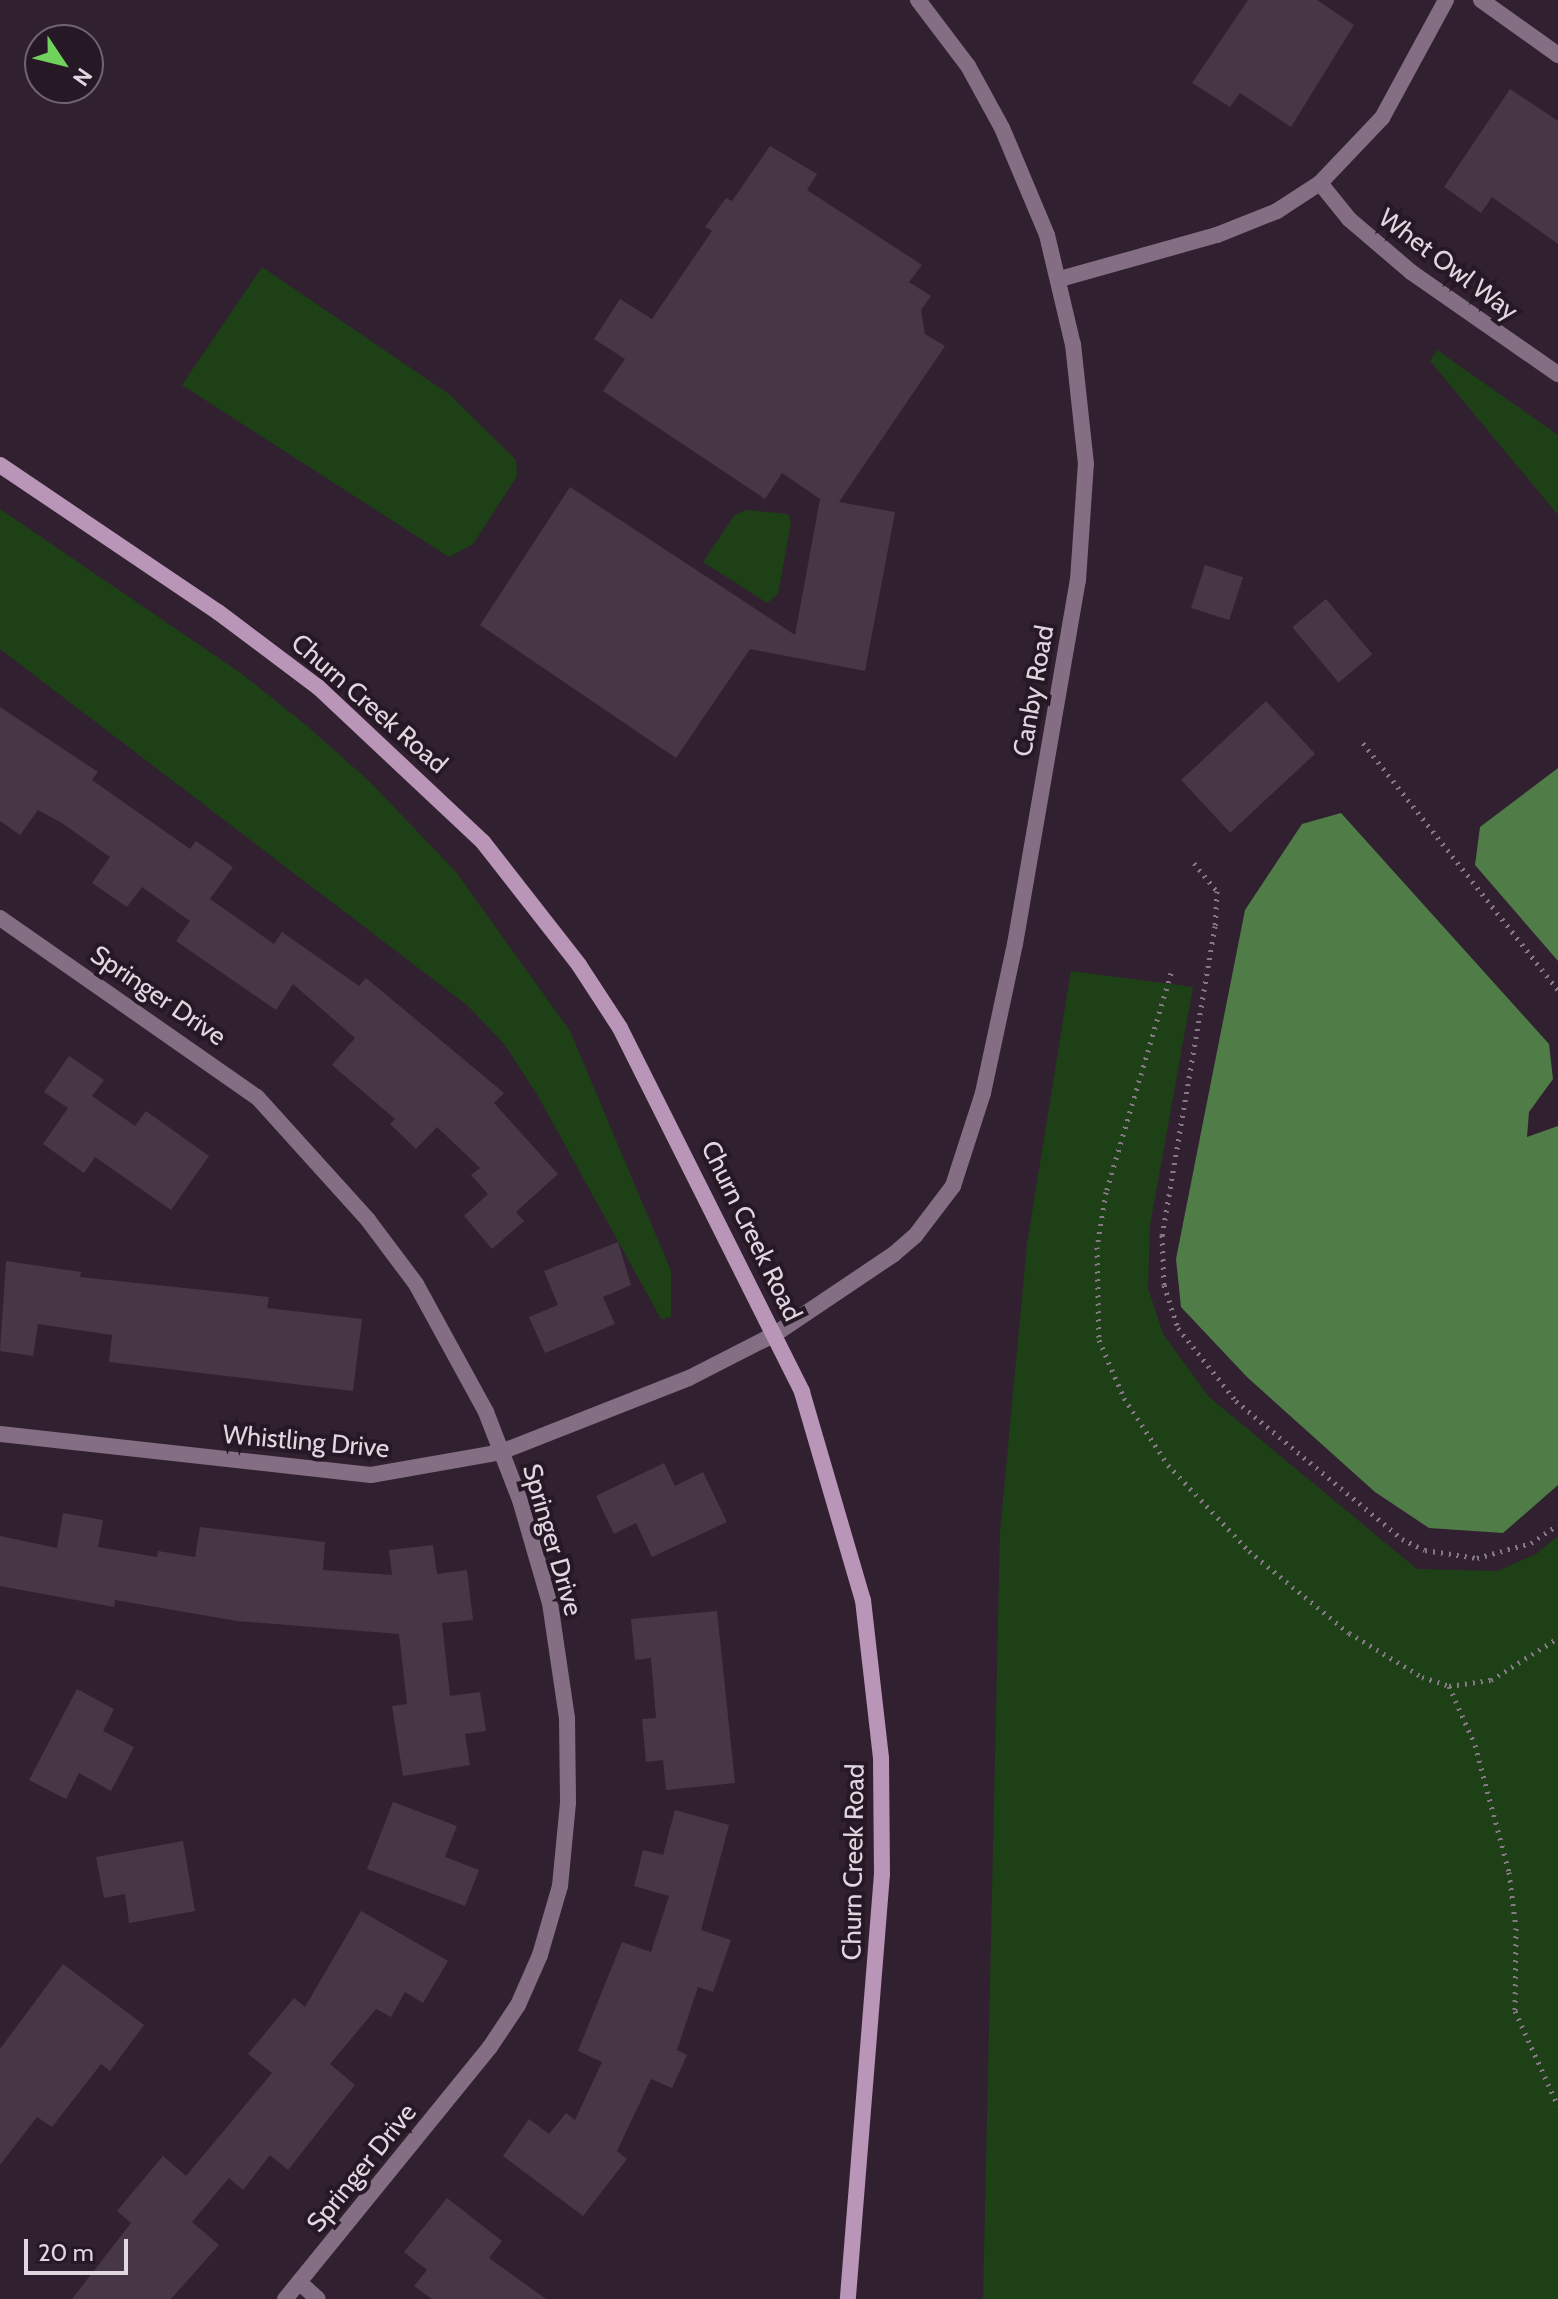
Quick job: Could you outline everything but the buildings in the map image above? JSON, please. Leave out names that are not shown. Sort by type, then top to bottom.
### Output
[{"type":"main road","name":"Churn Creek Road","points":[[0,465],[218,612],[318,687],[483,842],[579,965],[620,1028],[802,1392],[842,1517],[863,1600],[878,1720],[882,1874],[848,2299]]},
{"type":"street","name":"Canby Road","points":[[775,1334],[915,1236],[938,1210],[966,1158],[1015,944],[1085,532],[1081,399],[1060,279],[1002,128],[968,66],[918,0]]},
{"type":"street","points":[[1060,279],[1217,235],[1277,211],[1320,183],[1382,118],[1446,0]]},
{"type":"street","points":[[1481,0],[1558,55]]},
{"type":"street","name":"Whet Owl Way","points":[[1320,183],[1349,219],[1411,272],[1558,374]]},
{"type":"street","name":"Springer Drive","points":[[0,918],[206,1057],[282,1120],[416,1284],[486,1412],[550,1603],[567,1718],[565,1842],[550,1924],[518,2005],[490,2047],[285,2299]]},
{"type":"street","name":"Whistling Drive","points":[[0,1434],[371,1475],[501,1452],[689,1378],[775,1334]]},
{"type":"street","points":[[299,2282],[318,2299]]},
{"type":"path","points":[[1363,743],[1558,990]]},
{"type":"path","points":[[1194,863],[1217,891],[1215,926],[1162,1235],[1164,1285],[1178,1328],[1236,1401],[1402,1539],[1425,1550],[1477,1558],[1531,1543],[1558,1525]]},
{"type":"path","points":[[1171,973],[1106,1192],[1097,1247],[1099,1340],[1105,1361],[1168,1465],[1249,1551],[1349,1633],[1422,1677],[1449,1686],[1491,1680],[1558,1638]]},
{"type":"path","points":[[1449,1686],[1475,1745],[1509,1872],[1516,1928],[1515,2011],[1558,2106]]},
{"type":"shaded area","points":[[262,267],[449,394],[516,460],[517,476],[473,544],[449,557],[182,385]]},
{"type":"shaded area","points":[[1437,350],[1558,435],[1558,515],[1430,361]]},
{"type":"shaded area","points":[[0,509],[242,674],[370,782],[456,872],[570,1031],[671,1271],[671,1317],[661,1319],[538,1096],[505,1045],[467,1005],[0,649]]},
{"type":"shaded area","points":[[746,510],[788,514],[791,522],[778,594],[767,603],[703,562],[734,516]]},
{"type":"shaded area","points":[[1558,768],[1558,961],[1475,865],[1480,827]]},
{"type":"shaded area","points":[[1341,813],[1549,1044],[1553,1079],[1529,1112],[1527,1137],[1558,1126],[1558,1485],[1503,1533],[1429,1528],[1375,1492],[1247,1377],[1181,1307],[1176,1259],[1245,910],[1302,824]]},
{"type":"shaded area","points":[[1071,971],[1193,987],[1150,1225],[1148,1288],[1163,1334],[1209,1397],[1417,1569],[1498,1571],[1536,1554],[1558,1536],[1558,2299],[983,2299],[1000,1532],[1027,1244]]}]
